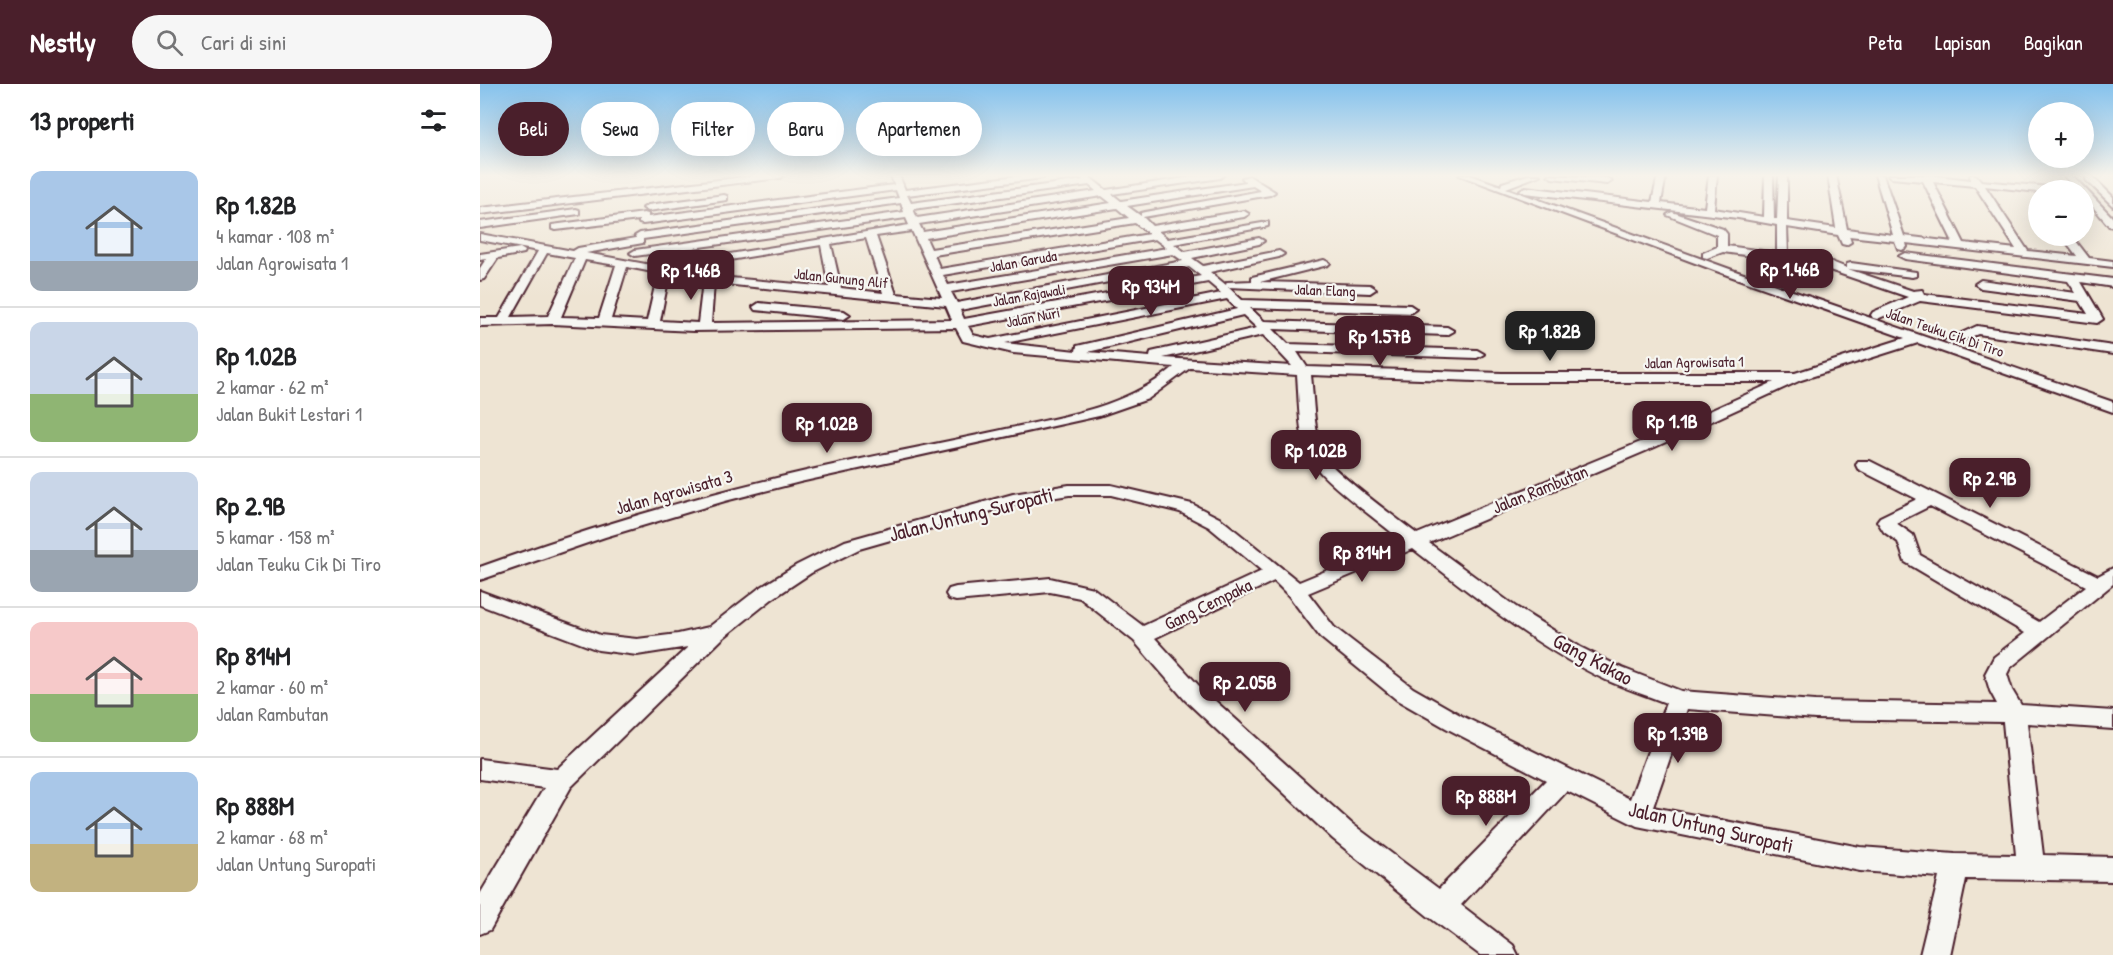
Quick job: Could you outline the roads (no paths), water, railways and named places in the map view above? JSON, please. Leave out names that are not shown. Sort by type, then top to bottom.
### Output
[{"type":"street","points":[[480,225],[548,216]]},
{"type":"street","points":[[604,322],[627,265],[643,216]]},
{"type":"street","points":[[619,231],[666,216]]},
{"type":"street","points":[[641,223],[726,216]]},
{"type":"street","points":[[546,229],[726,216]]},
{"type":"street","points":[[565,253],[641,223],[726,216]]},
{"type":"street","points":[[653,325],[658,270],[870,234],[889,216]]},
{"type":"street","points":[[912,216],[960,324],[968,338],[985,344]]},
{"type":"street","points":[[1134,216],[1265,328],[1304,372]]},
{"type":"street","points":[[927,253],[1150,216]]},
{"type":"street","points":[[1200,270],[1243,216]]},
{"type":"street","name":"Jalan Teuku Cik Di Tiro","points":[[1592,216],[1661,241],[1764,284],[2078,390],[2113,398]]},
{"type":"street","points":[[1673,216],[1719,231],[1722,234],[1722,249]]},
{"type":"street","points":[[1741,216],[1781,226],[2113,264]]},
{"type":"street","points":[[1742,216],[1769,220],[1781,226]]},
{"type":"street","points":[[1769,216],[1769,220]]},
{"type":"street","points":[[1781,216],[1782,256]]},
{"type":"street","points":[[1839,216],[1845,241],[1855,246]]},
{"type":"street","points":[[1892,216],[1901,252],[1919,297]]},
{"type":"street","points":[[1945,216],[1960,246]]},
{"type":"street","points":[[1999,216],[2024,253]]},
{"type":"street","points":[[1064,354],[1200,270],[1264,224]]},
{"type":"street","points":[[480,237],[514,233]]},
{"type":"street","points":[[870,234],[891,298]]},
{"type":"street","name":"Jalan Gunung Alif","points":[[480,237],[709,279],[952,305],[1200,270]]},
{"type":"street","points":[[519,245],[557,240]]},
{"type":"street","points":[[825,240],[836,293]]},
{"type":"street","points":[[480,243],[497,241]]},
{"type":"street","points":[[1200,270],[1259,241]]},
{"type":"street","name":"Jalan Teuku Cik Di Tiro","points":[[1661,241],[1708,254],[1879,315],[1951,341],[2020,370]]},
{"type":"street","points":[[2075,246],[2086,261]]},
{"type":"street","points":[[480,257],[540,249]]},
{"type":"street","points":[[502,321],[540,249]]},
{"type":"street","points":[[1708,254],[1722,249],[1911,274]]},
{"type":"street","points":[[1901,252],[1972,265],[2113,283]]},
{"type":"street","points":[[1200,270],[1279,254]]},
{"type":"street","points":[[480,278],[494,255]]},
{"type":"street","points":[[553,320],[581,256]]},
{"type":"street","points":[[1812,260],[1919,297],[2097,320],[2072,277]]},
{"type":"street","points":[[937,273],[1200,270],[1324,263]]},
{"type":"street","points":[[1972,265],[1994,307]]},
{"type":"street","points":[[1200,270],[1370,289]]},
{"type":"street","name":"Jalan Garuda","points":[[945,289],[1200,270]]},
{"type":"street","name":"Jalan Elang","points":[[1200,270],[1410,309]]},
{"type":"street","name":"Jalan Rajawali","points":[[916,322],[960,324],[1200,270]]},
{"type":"street","name":"Jalan Nuri","points":[[985,344],[1200,270]]},
{"type":"street","points":[[704,327],[709,279]]},
{"type":"street","points":[[1981,284],[2084,298]]},
{"type":"street","points":[[755,327],[759,307],[759,285]]},
{"type":"street","points":[[1879,315],[1919,297]]},
{"type":"street","points":[[759,307],[916,322]]},
{"type":"street","points":[[480,322],[553,320],[704,327],[916,322]]},
{"type":"street","points":[[1136,360],[1265,328],[1447,331]]},
{"type":"street","points":[[1951,341],[1971,331],[1985,330],[2113,350]]},
{"type":"street","name":"Jalan Rambutan","points":[[1296,591],[1649,444],[1796,377],[1920,338]]},
{"type":"street","name":"Jalan Agrowisata 1","points":[[985,344],[1064,354],[1304,372],[1472,378],[1676,380],[1796,377]]},
{"type":"street","points":[[1233,367],[1287,351],[1478,354]]},
{"type":"street","name":"Jalan Agrowisata 3","points":[[480,574],[534,554],[701,502],[802,477],[940,449],[1105,409],[1136,398],[1155,388],[1187,363]]},
{"type":"street","name":"Gang Kakao","points":[[1304,372],[1308,424],[1318,459],[1368,505],[1509,612],[1572,652],[1614,674],[1679,699],[1707,703],[1815,710],[2014,713],[2113,720]]},
{"type":"street","name":"Jalan Teuku Cik Di Tiro","points":[[2078,390],[2113,407]]},
{"type":"street","points":[[1864,465],[1930,499],[2107,579],[2002,663],[1996,674],[2001,691],[2014,713],[2031,868]]},
{"type":"street","name":"Jalan Untung Suropati","points":[[480,598],[598,642],[637,647],[678,642],[716,633],[765,594],[804,568],[852,545],[987,506],[1069,490],[1111,490],[1186,508],[1215,523],[1296,591],[1327,632],[1405,694],[1454,722],[1637,815],[1860,859],[1956,866],[2113,869]]},
{"type":"street","points":[[1930,499],[1886,521],[1890,528],[1906,539],[1912,558],[2039,632]]},
{"type":"street","name":"Gang Cempaka","points":[[1141,636],[1276,572]]},
{"type":"street","points":[[956,594],[1050,585],[1086,593],[1141,636],[1193,694],[1342,831],[1439,908],[1503,955]]},
{"type":"street","points":[[480,920],[562,780],[716,633]]},
{"type":"street","points":[[1637,815],[1679,699]]},
{"type":"street","points":[[480,769],[562,780]]},
{"type":"street","points":[[1439,908],[1564,778]]},
{"type":"street","points":[[1935,955],[1956,866]]}]
